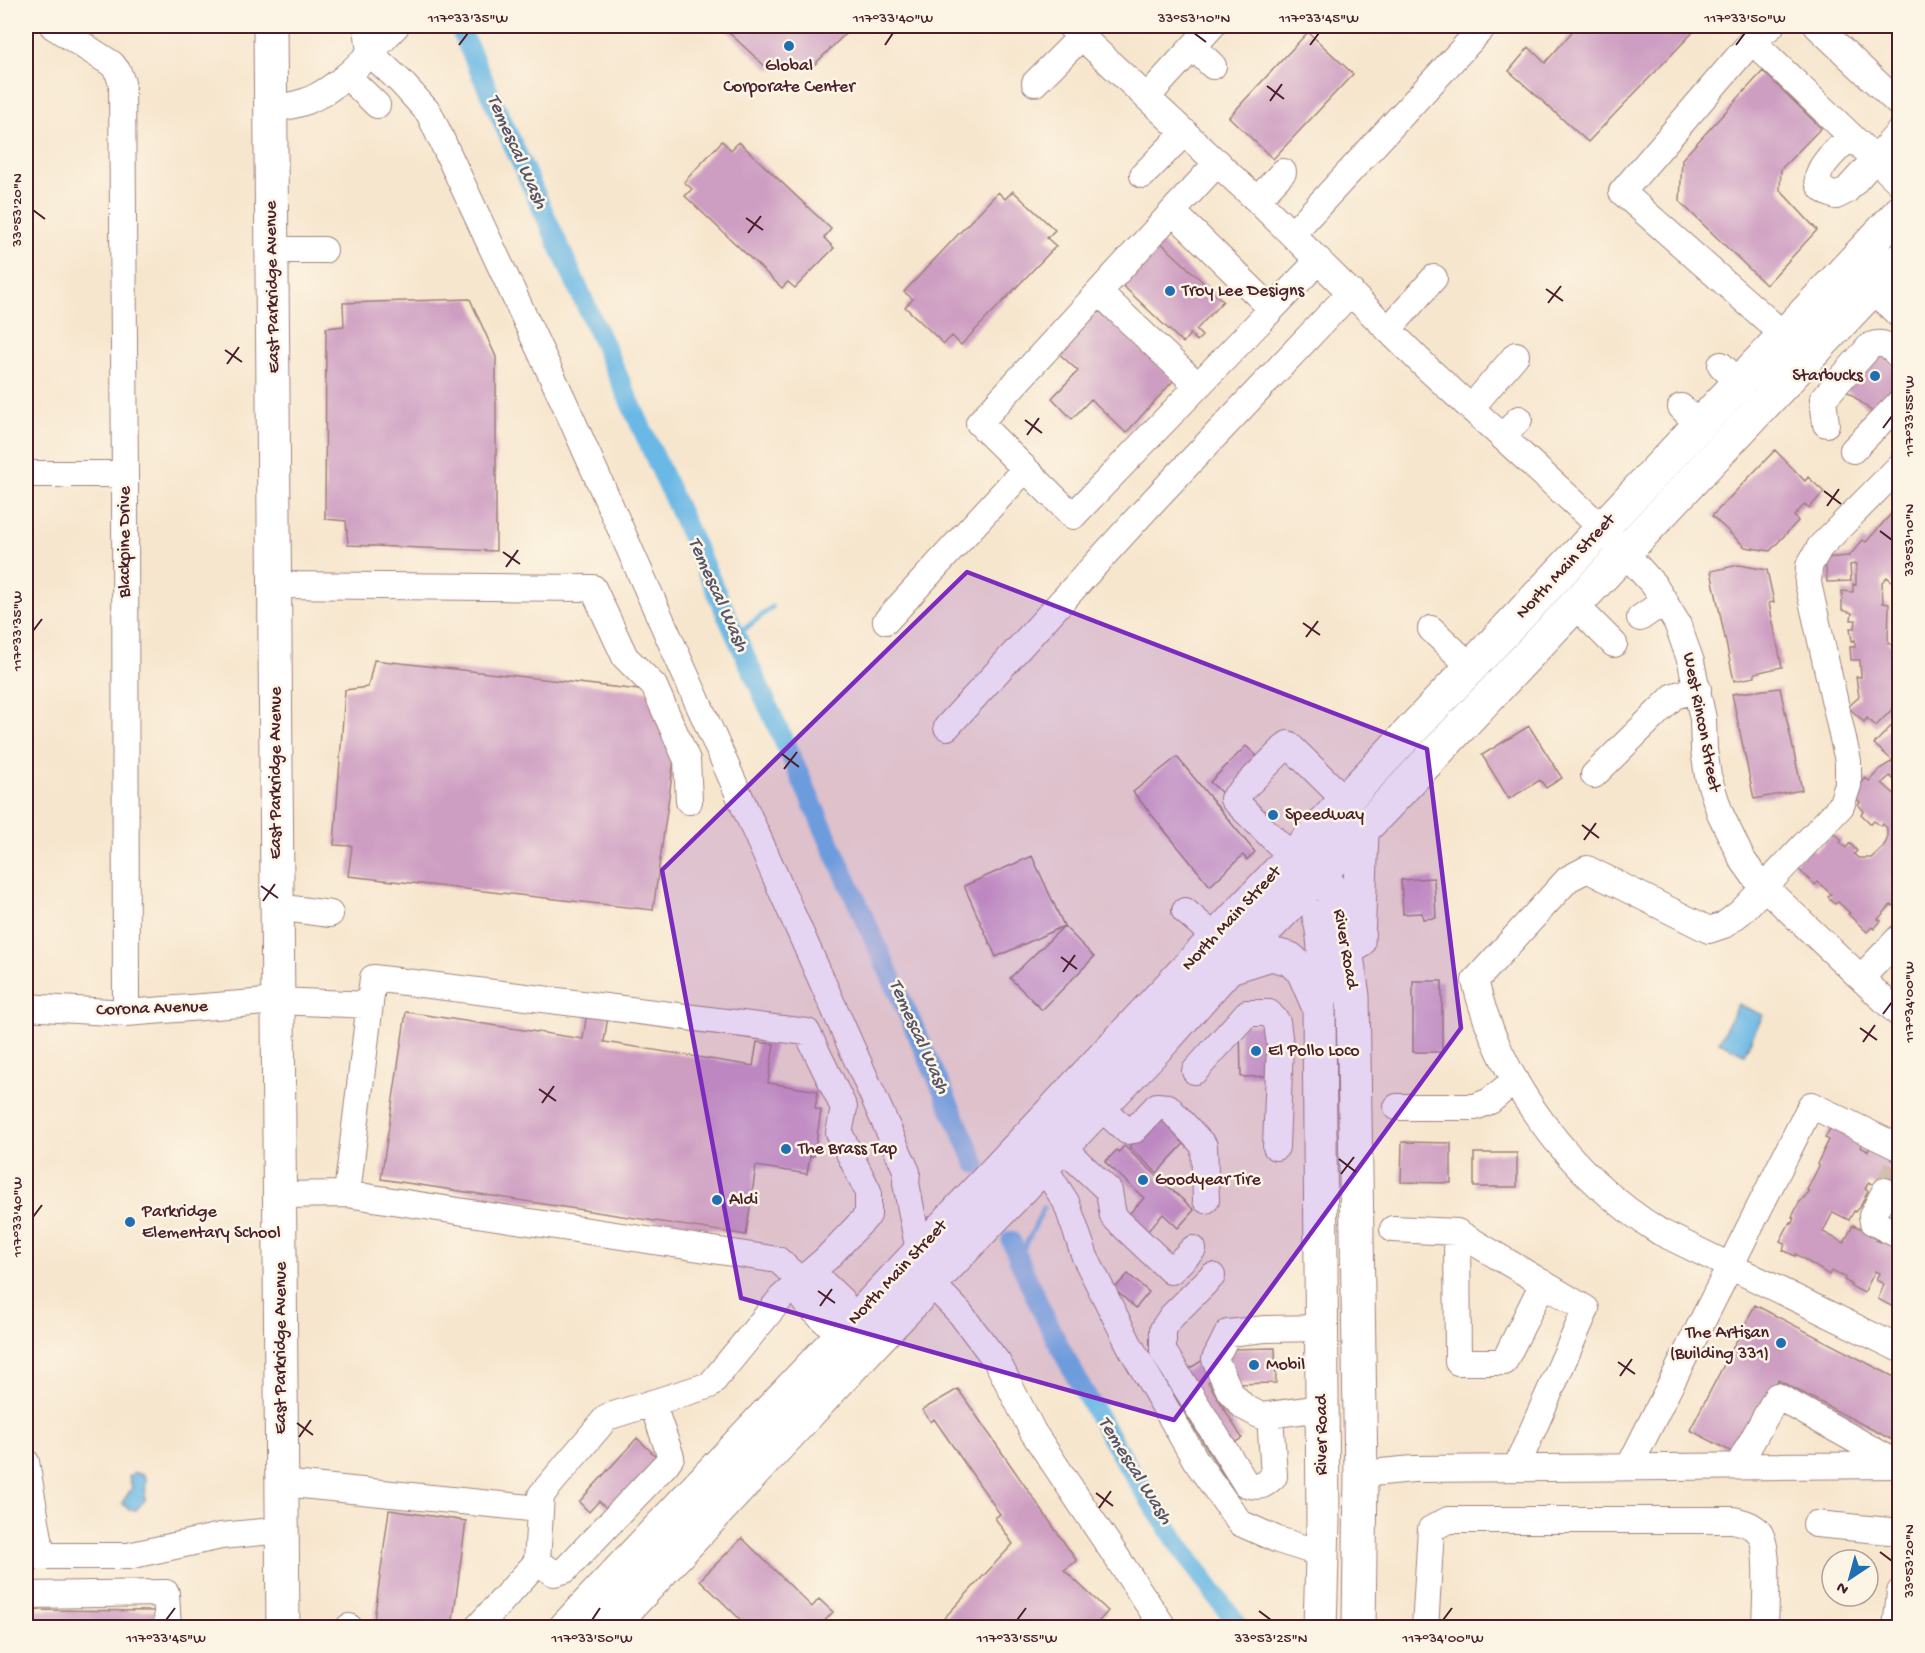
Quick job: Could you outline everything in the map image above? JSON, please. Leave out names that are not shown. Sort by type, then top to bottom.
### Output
[{"type":"main road","name":"East Parkridge Avenue","points":[[270,26],[283,1628]]},
{"type":"main road","name":"North Main Street","points":[[609,1628],[861,1336],[921,1249],[1603,529],[1690,416],[1730,374],[1784,334],[1899,212]]},
{"type":"main road","name":"North Main Street","points":[[565,1628],[861,1336],[939,1276],[1164,1040],[1228,968],[1362,832],[1890,274]]},
{"type":"main road","points":[[1353,996],[1362,866],[1362,832]]},
{"type":"main road","name":"River Road","points":[[1291,856],[1340,911],[1353,996],[1361,1474],[1360,1627]]},
{"type":"main road","name":"River Road","points":[[1314,881],[1322,928],[1325,965],[1319,1008],[1323,1522],[1320,1627]]},
{"type":"main road","points":[[1228,968],[1271,954],[1290,959],[1303,971],[1319,1008]]},
{"type":"main road","points":[[1322,1254],[1335,1279],[1338,1292],[1341,1468],[1348,1476],[1361,1474]]},
{"type":"main road","points":[[1323,1522],[1337,1552],[1341,1613],[1360,1627]]},
{"type":"street","name":"Blackpine Drive","points":[[53,26],[101,56],[118,72],[122,92],[126,1013]]},
{"type":"street","points":[[367,26],[370,53],[429,113],[564,402],[907,1172],[906,1183],[921,1249]]},
{"type":"street","points":[[271,110],[306,101],[328,90],[347,76],[396,26]]},
{"type":"street","points":[[1147,97],[1212,26]]},
{"type":"street","points":[[1292,234],[1484,26]]},
{"type":"street","points":[[1817,26],[1899,105]]},
{"type":"street","points":[[1035,83],[1076,31]]},
{"type":"street","name":"West Rincon Street","points":[[1076,31],[1218,162],[1471,408],[1511,428],[1648,578],[1665,601],[1686,643],[1698,689],[1703,719],[1705,760],[1714,795],[1742,859],[1764,887],[1898,1010]]},
{"type":"street","points":[[1784,334],[1622,192],[1761,33],[1851,136],[1899,183]]},
{"type":"street","points":[[1193,47],[1213,66]]},
{"type":"street","points":[[347,76],[377,105]]},
{"type":"street","points":[[1851,136],[1824,164],[1818,176],[1819,185],[1824,192],[1836,196],[1846,191],[1899,131]]},
{"type":"street","points":[[1143,175],[1185,132]]},
{"type":"street","points":[[1218,162],[979,423],[1073,516],[1319,260]]},
{"type":"street","points":[[1257,200],[1283,172]]},
{"type":"street","points":[[1173,212],[1272,309]]},
{"type":"street","points":[[273,250],[324,250]]},
{"type":"street","points":[[1858,257],[1890,274],[1899,316]]},
{"type":"street","points":[[1389,329],[1434,278]]},
{"type":"street","points":[[1100,292],[1198,386]]},
{"type":"street","points":[[947,727],[1156,498],[1351,292]]},
{"type":"street","points":[[1826,424],[1823,399],[1870,346],[1878,342],[1886,344],[1899,357]]},
{"type":"street","points":[[1471,408],[1516,355]]},
{"type":"street","points":[[1853,450],[1899,402]]},
{"type":"street","points":[[1899,465],[1820,547],[1809,566],[1808,583],[1848,760],[1848,785],[1841,806],[1741,912],[1724,925],[1709,930],[1587,870],[1568,879],[1475,981],[1482,1009],[1503,1060],[1525,1097],[1556,1140],[1591,1179],[1631,1214],[1660,1232],[1899,1349]]},
{"type":"street","points":[[886,621],[1025,469]]},
{"type":"street","points":[[26,474],[125,474]]},
{"type":"street","points":[[275,585],[592,588],[625,657],[654,686],[687,760],[690,801]]},
{"type":"street","points":[[1640,618],[1665,601]]},
{"type":"street","points":[[1576,606],[1614,644]]},
{"type":"street","points":[[1431,629],[1471,667]]},
{"type":"street","points":[[1594,775],[1674,696],[1698,689]]},
{"type":"street","points":[[1291,856],[1233,799],[1288,744],[1345,800]]},
{"type":"street","points":[[277,907],[330,914]]},
{"type":"street","points":[[1185,911],[1215,938]]},
{"type":"street","points":[[1861,978],[1899,937]]},
{"type":"street","points":[[346,1194],[373,978],[807,1032],[844,1108],[839,1133],[868,1191],[868,1215],[827,1258],[782,1297],[710,1385],[607,1417],[541,1495],[537,1562],[477,1628]]},
{"type":"street","name":"Corona Avenue","points":[[26,1007],[126,1013],[278,1001],[370,1005]]},
{"type":"street","points":[[1194,1071],[1246,1013],[1269,1013],[1277,1022],[1280,1045],[1276,1147]]},
{"type":"street","points":[[1396,1107],[1475,1107],[1490,1101],[1515,1080]]},
{"type":"street","points":[[1629,1467],[1811,1105],[1899,1148]]},
{"type":"street","points":[[1100,1107],[1127,1131],[1134,1130],[1157,1106],[1168,1107],[1204,1146],[1206,1200]]},
{"type":"street","points":[[1051,1158],[1109,1191],[1113,1216],[1171,1272],[1193,1250]]},
{"type":"street","points":[[1051,1158],[1085,1257],[1131,1346],[1196,1461],[1240,1522],[1278,1540],[1323,1554]]},
{"type":"street","points":[[1885,1191],[1872,1216],[1873,1222],[1899,1236]]},
{"type":"street","points":[[279,1195],[346,1194],[778,1260],[801,1281],[804,1301],[825,1321],[861,1336]]},
{"type":"street","points":[[1394,1229],[1457,1232],[1586,1310],[1516,1468]]},
{"type":"street","points":[[1457,1232],[1458,1362],[1504,1362],[1543,1284]]},
{"type":"street","points":[[939,1276],[960,1313],[998,1363],[1033,1432],[1164,1628]]},
{"type":"street","points":[[1212,1276],[1163,1329],[1163,1351],[1246,1484],[1264,1485],[1274,1476],[1270,1415]]},
{"type":"street","points":[[1322,1328],[1265,1329],[1228,1333],[1215,1359],[1230,1392],[1244,1407],[1261,1416],[1322,1408]]},
{"type":"street","points":[[1738,1466],[1777,1396],[1899,1464]]},
{"type":"street","points":[[537,1562],[554,1573],[565,1570],[672,1457],[652,1403]]},
{"type":"street","points":[[26,1462],[34,1556],[128,1556],[221,1536],[282,1530]]},
{"type":"street","points":[[1361,1474],[1413,1469],[1899,1464]]},
{"type":"street","points":[[282,1483],[540,1509]]},
{"type":"street","points":[[1425,1628],[1431,1529],[1448,1520],[1733,1520],[1747,1524],[1759,1532],[1766,1547],[1765,1628]]},
{"type":"street","points":[[1816,1524],[1899,1532]]},
{"type":"street","points":[[26,1595],[166,1593],[168,1628]]},
{"type":"highlighted area","points":[[967,572],[1427,749],[1461,1028],[1174,1420],[741,1298],[662,870]]},
{"type":"water","points":[[1738,1004],[1763,1015],[1744,1054],[1719,1042]]},
{"type":"water","points":[[134,1473],[142,1474],[146,1478],[145,1500],[136,1510],[129,1510],[122,1503],[132,1488],[129,1477]]},
{"type":"building","name":"Global Corporate Center","points":[[722,26],[853,26],[812,67],[768,69]]},
{"type":"building","points":[[1577,26],[1699,26],[1588,142],[1509,71],[1529,47],[1545,63]]},
{"type":"building","points":[[1308,32],[1353,74],[1273,159],[1229,117]]},
{"type":"building","points":[[1763,71],[1821,128],[1781,169],[1780,190],[1817,230],[1766,285],[1680,202],[1682,159]]},
{"type":"building","points":[[722,141],[731,150],[739,142],[831,229],[824,238],[834,248],[795,288],[788,282],[782,288],[685,196],[692,189],[684,182]]},
{"type":"building","points":[[1013,191],[1055,230],[1047,238],[1056,246],[961,345],[952,336],[944,344],[905,307],[913,299],[904,292],[998,192],[1005,199]]},
{"type":"building","name":"Troy Lee Designs","points":[[1157,239],[1223,301],[1196,330],[1202,336],[1197,341],[1190,334],[1183,343],[1117,280]]},
{"type":"building","points":[[470,299],[496,357],[496,551],[348,545],[346,521],[325,519],[326,328],[344,326],[343,303]]},
{"type":"building","points":[[1094,305],[1174,380],[1126,433],[1091,399],[1072,419],[1052,398],[1078,371],[1053,348]]},
{"type":"building","name":"Starbucks","points":[[1869,341],[1900,372],[1900,390],[1876,415],[1846,390]]},
{"type":"building","points":[[1775,450],[1805,481],[1808,477],[1824,492],[1809,508],[1805,504],[1794,516],[1798,521],[1770,551],[1745,547],[1712,516]]},
{"type":"building","points":[[1900,504],[1900,589],[1887,577],[1882,582],[1883,603],[1889,604],[1888,643],[1894,646],[1893,683],[1900,685],[1900,705],[1898,703],[1876,726],[1867,718],[1864,722],[1848,707],[1859,697],[1856,677],[1861,677],[1860,660],[1851,660],[1850,647],[1855,647],[1855,640],[1852,641],[1850,628],[1855,628],[1856,620],[1851,620],[1852,613],[1842,610],[1842,591],[1853,592],[1853,584],[1856,585],[1856,564],[1850,565],[1851,581],[1827,582],[1825,558],[1849,556],[1863,540],[1866,542]]},
{"type":"building","points":[[1739,565],[1767,570],[1774,602],[1769,603],[1782,667],[1755,673],[1755,677],[1734,681],[1711,571]]},
{"type":"building","points":[[374,660],[648,691],[676,746],[653,910],[348,876],[352,846],[334,845],[345,690],[368,687]]},
{"type":"building","points":[[1780,688],[1802,790],[1754,799],[1732,694]]},
{"type":"building","points":[[1900,717],[1900,786],[1890,776],[1882,783],[1900,799],[1900,907],[1896,904],[1891,905],[1878,919],[1881,921],[1874,929],[1872,927],[1867,932],[1838,902],[1835,904],[1828,897],[1831,894],[1818,882],[1815,885],[1793,864],[1809,847],[1816,851],[1834,833],[1842,840],[1840,842],[1846,848],[1850,843],[1857,851],[1854,854],[1858,858],[1871,858],[1883,847],[1887,840],[1887,828],[1874,821],[1871,824],[1861,814],[1864,811],[1858,805],[1860,802],[1852,794],[1866,778],[1869,781],[1881,768],[1893,761],[1874,744]]},
{"type":"building","points":[[1529,726],[1562,778],[1546,788],[1540,780],[1509,799],[1482,755]]},
{"type":"building","points":[[1246,746],[1259,758],[1223,794],[1210,782]]},
{"type":"building","points":[[1177,757],[1255,852],[1247,860],[1243,855],[1210,886],[1133,792]]},
{"type":"building","points":[[1032,856],[1064,926],[996,957],[964,886]]},
{"type":"building","points":[[1434,878],[1436,918],[1423,919],[1422,913],[1403,914],[1401,880]]},
{"type":"building","points":[[1064,926],[1094,957],[1042,1010],[1010,978]]},
{"type":"building","points":[[1413,981],[1442,981],[1442,1052],[1413,1052]]},
{"type":"building","points":[[406,1012],[583,1039],[587,1012],[608,1016],[604,1042],[753,1066],[757,1042],[774,1044],[768,1083],[818,1091],[815,1109],[821,1110],[814,1156],[810,1156],[807,1174],[756,1166],[746,1235],[381,1179]]},
{"type":"building","name":"El Pollo Loco","points":[[1240,1025],[1270,1025],[1272,1076],[1241,1077]]},
{"type":"building","points":[[1161,1113],[1189,1138],[1157,1173],[1129,1147]]},
{"type":"building","points":[[1832,1125],[1863,1142],[1860,1147],[1868,1151],[1870,1147],[1892,1157],[1891,1159],[1897,1162],[1900,1161],[1900,1221],[1884,1213],[1895,1196],[1869,1182],[1865,1189],[1868,1191],[1861,1205],[1849,1220],[1833,1212],[1823,1232],[1844,1243],[1853,1225],[1878,1236],[1876,1240],[1883,1243],[1885,1239],[1900,1245],[1900,1308],[1878,1299],[1884,1284],[1876,1280],[1879,1273],[1875,1271],[1864,1293],[1851,1286],[1844,1280],[1845,1277],[1831,1271],[1829,1275],[1796,1254],[1795,1256],[1783,1250],[1785,1244],[1780,1241],[1790,1222],[1792,1223],[1794,1218],[1792,1217],[1799,1203],[1810,1191],[1807,1190],[1829,1140],[1825,1138]]},
{"type":"building","points":[[1402,1142],[1451,1143],[1451,1183],[1401,1182]]},
{"type":"building","name":"Goodyear Tire","points":[[1124,1146],[1194,1210],[1178,1228],[1163,1214],[1146,1233],[1127,1216],[1144,1198],[1105,1162]]},
{"type":"building","points":[[1474,1153],[1517,1153],[1517,1187],[1474,1187]]},
{"type":"building","points":[[1128,1274],[1149,1292],[1136,1308],[1114,1289]]},
{"type":"building","name":"The Artisan (Building 331)","points":[[1755,1305],[1900,1380],[1898,1443],[1778,1380],[1750,1434],[1743,1431],[1732,1452],[1690,1430]]},
{"type":"building","points":[[1275,1348],[1276,1383],[1230,1384],[1229,1349]]},
{"type":"building","points":[[1176,1360],[1184,1372],[1203,1360],[1214,1378],[1208,1382],[1242,1438],[1229,1446],[1245,1473],[1228,1483],[1159,1371]]},
{"type":"building","points":[[958,1389],[1077,1561],[1064,1570],[1108,1611],[1093,1628],[935,1628],[1013,1544],[995,1518],[1000,1514],[934,1419],[931,1422],[922,1410]]},
{"type":"building","points":[[637,1438],[661,1461],[610,1512],[599,1501],[589,1512],[579,1502]]},
{"type":"building","points":[[389,1510],[466,1521],[452,1628],[373,1628]]},
{"type":"building","points":[[742,1538],[812,1607],[819,1599],[833,1612],[818,1628],[749,1628],[700,1580]]},
{"type":"building","points":[[26,1610],[157,1611],[157,1628],[26,1628]]},
{"type":"waterway","name":"Temescal Wash","points":[[459,26],[976,1164]]},
{"type":"waterway","points":[[736,636],[772,607]]},
{"type":"waterway","points":[[1019,1258],[1044,1208]]},
{"type":"waterway","name":"Temescal Wash","points":[[1011,1241],[1048,1324],[1113,1442],[1161,1518],[1240,1628]]},
{"type":"tunnel","points":[[1885,1191],[1900,1162]]},
{"type":"place","name":"Global Corporate Center","points":[[789,46]]},
{"type":"place","name":"Troy Lee Designs","points":[[1170,291]]},
{"type":"place","name":"Starbucks","points":[[1875,376]]},
{"type":"place","name":"Speedway","points":[[1273,815]]},
{"type":"place","name":"El Pollo Loco","points":[[1256,1051]]},
{"type":"place","name":"The Brass Tap","points":[[786,1149]]},
{"type":"place","name":"Goodyear Tire","points":[[1143,1180]]},
{"type":"place","name":"Aldi","points":[[717,1200]]},
{"type":"place","name":"Parkridge Elementary School","points":[[130,1222]]},
{"type":"place","name":"The Artisan (Building 331)","points":[[1781,1343]]},
{"type":"place","name":"Mobil","points":[[1254,1365]]}]
